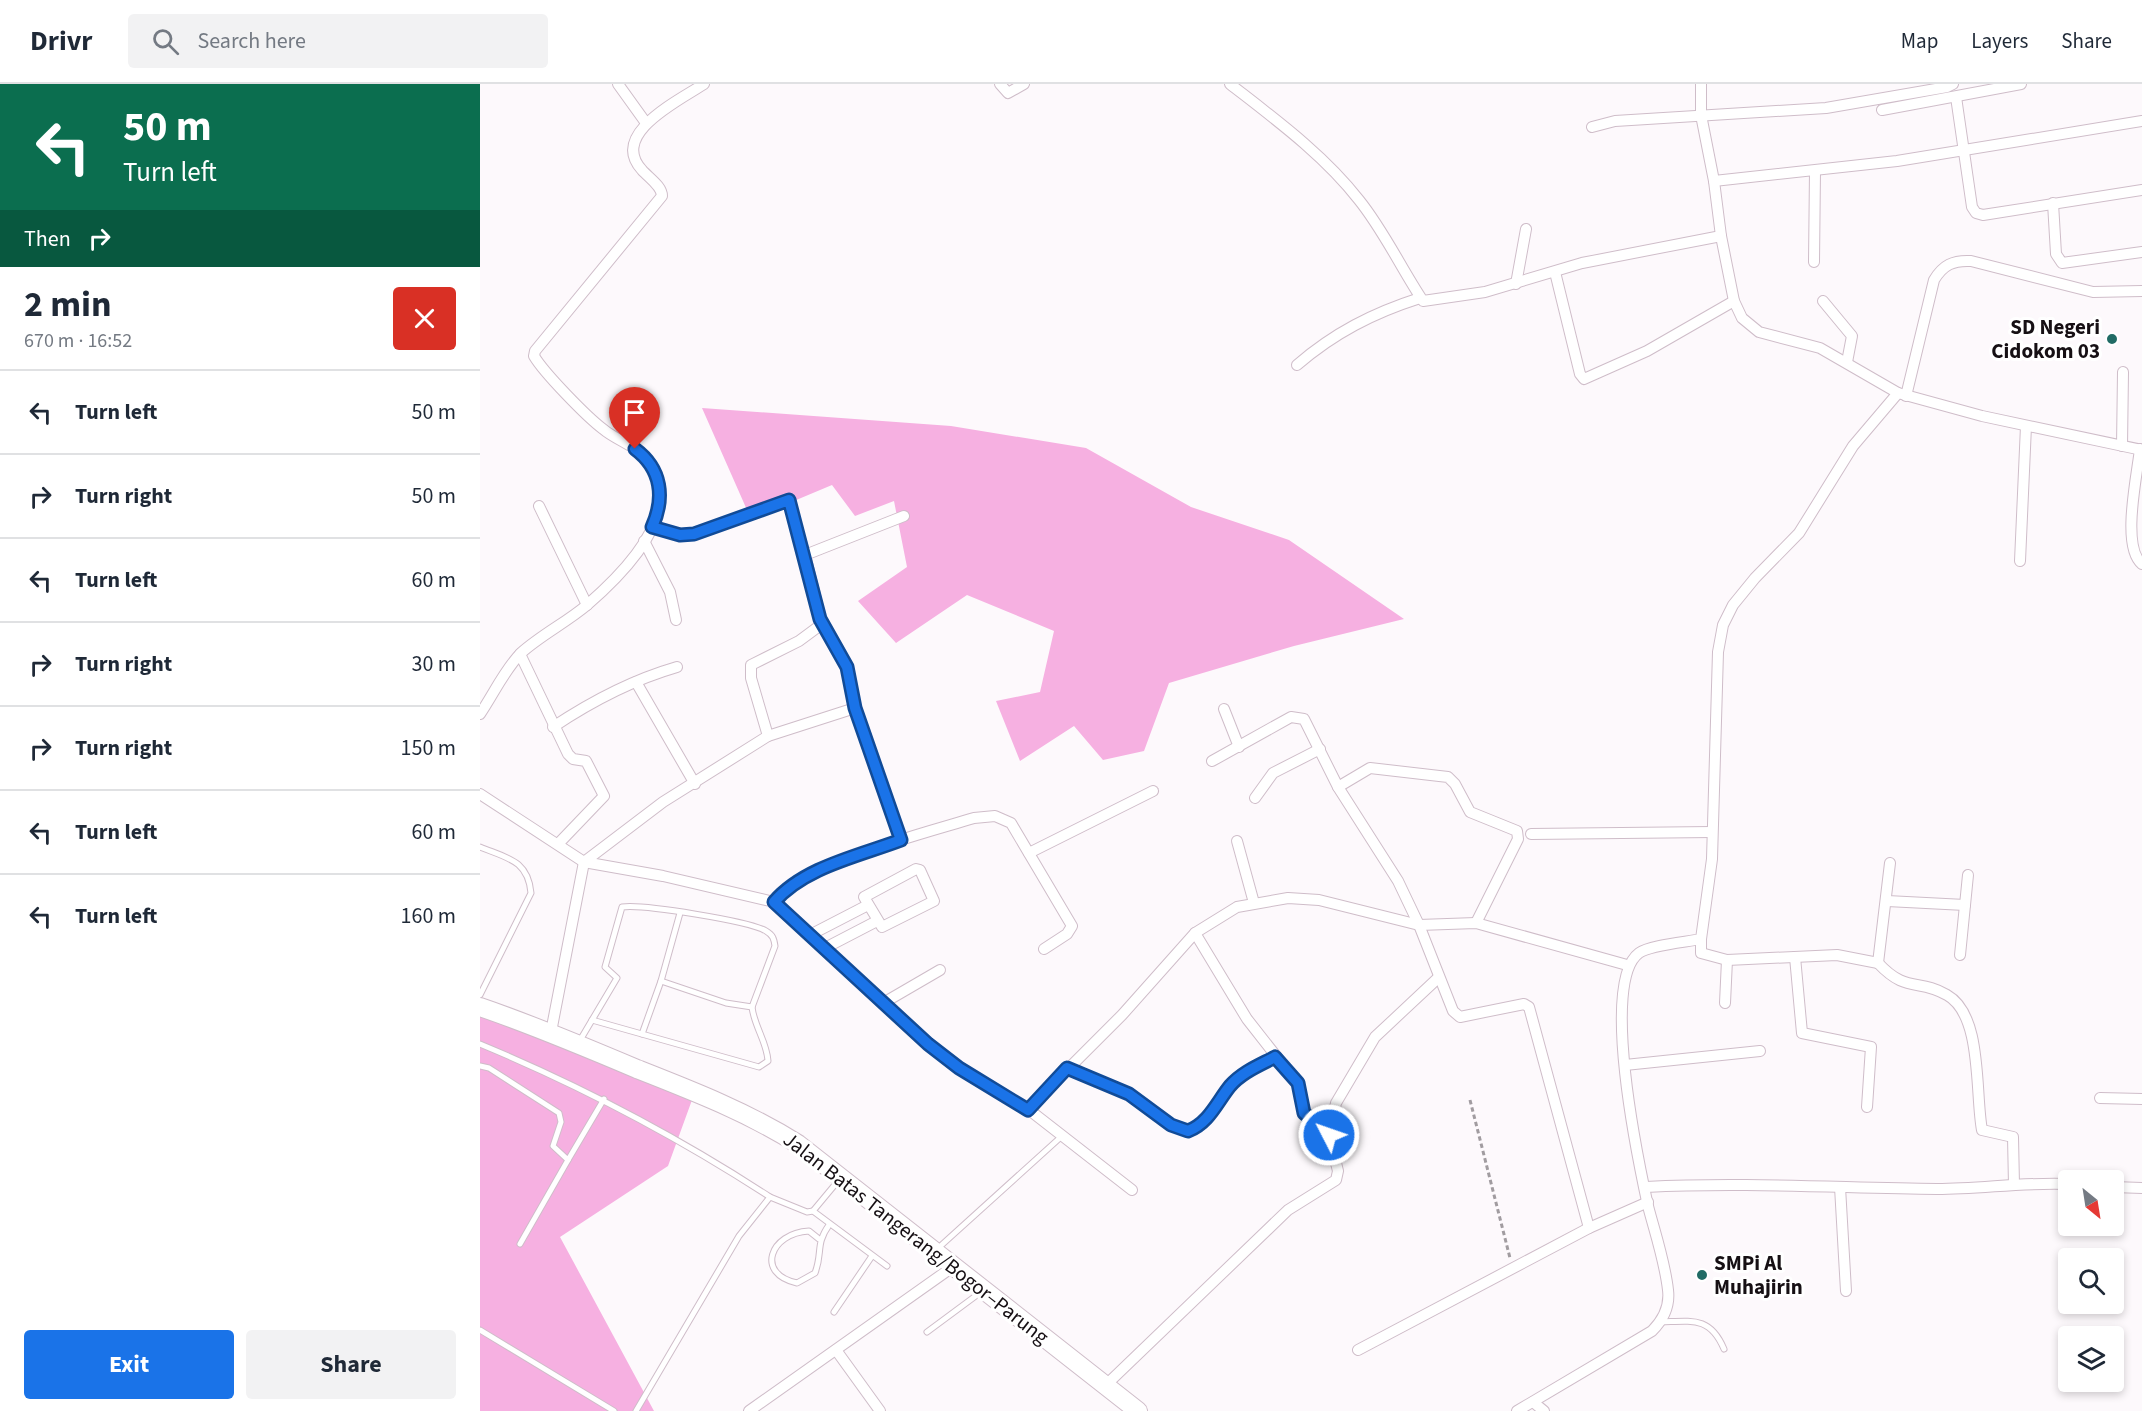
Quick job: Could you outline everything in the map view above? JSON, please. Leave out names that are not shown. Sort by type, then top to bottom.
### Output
[{"type":"main road","name":"Jalan Batas Tangerang/Bogor–Parung","points":[[480,1007],[551,1032],[734,1108],[798,1144],[1138,1411]]},
{"type":"street","points":[[618,84],[646,123]]},
{"type":"street","points":[[480,714],[520,654],[587,605],[619,574],[645,541],[652,527],[661,500],[656,475],[648,460],[635,449],[603,430],[534,356],[535,351],[662,196],[661,189],[641,169],[632,153],[632,146],[646,123],[704,84]]},
{"type":"street","points":[[1000,84],[1008,93],[1024,84]]},
{"type":"street","points":[[1230,84],[1274,118],[1360,200],[1420,298],[1425,302],[1516,284],[1582,263],[1721,236]]},
{"type":"street","points":[[1701,84],[1701,115],[1714,181],[1721,236],[1734,301],[1742,318],[1759,332],[1804,342],[1847,362],[1902,395],[2026,426],[2141,449],[2131,543],[2133,552],[2142,564]]},
{"type":"street","points":[[1592,127],[1615,121],[1847,106],[1953,84]]},
{"type":"street","points":[[1882,110],[2021,84]]},
{"type":"street","points":[[1956,97],[1962,151],[1972,207],[1976,213],[1983,215],[2142,190]]},
{"type":"street","points":[[1714,181],[1815,171],[1962,151],[2142,121]]},
{"type":"street","points":[[1814,262],[1815,171]]},
{"type":"street","points":[[2052,203],[2056,254],[2062,263],[2142,252]]},
{"type":"street","points":[[1516,284],[1526,229]]},
{"type":"street","points":[[2014,1185],[2013,1137],[1982,1130],[1974,1043],[1958,1002],[1946,994],[1905,984],[1891,978],[1878,963],[1837,955],[1727,960],[1701,953],[1708,897],[1712,832],[1718,652],[1723,625],[1733,604],[1799,533],[1853,446],[1902,395],[1934,280],[1940,270],[1950,262],[1971,261],[2093,292],[2142,291]]},
{"type":"street","points":[[1555,272],[1580,374],[1584,379],[1647,351],[1734,301]]},
{"type":"street","points":[[1297,365],[1321,344],[1356,322],[1420,298]]},
{"type":"street","points":[[1823,301],[1852,336],[1847,362]]},
{"type":"street","points":[[2122,446],[2123,372]]},
{"type":"street","points":[[2020,561],[2026,426]]},
{"type":"street","points":[[652,527],[680,535],[694,534],[788,499],[822,624],[847,667],[855,708],[901,840]]},
{"type":"street","points":[[539,506],[587,605]]},
{"type":"street","points":[[805,555],[904,516]]},
{"type":"street","points":[[645,541],[670,592],[676,620]]},
{"type":"street","points":[[768,736],[751,678],[752,664],[799,641],[822,624]]},
{"type":"street","points":[[520,654],[553,727],[570,757],[586,760],[604,796],[559,843]]},
{"type":"street","points":[[553,727],[595,699],[677,668]]},
{"type":"street","points":[[636,682],[695,784]]},
{"type":"street","points":[[551,1032],[584,862],[623,830],[768,736],[855,708]]},
{"type":"street","points":[[1224,709],[1239,747]]},
{"type":"street","points":[[1212,761],[1292,717],[1304,718],[1338,787],[1398,881],[1419,925],[1438,978],[1456,1016],[1524,1004],[1529,1007],[1589,1228]]},
{"type":"street","points":[[1255,798],[1273,773],[1320,749]]},
{"type":"street","points":[[1338,787],[1370,768],[1448,777],[1455,784],[1470,812],[1517,831],[1518,839],[1476,923]]},
{"type":"street","points":[[1029,853],[1153,791]]},
{"type":"street","points":[[480,794],[559,843],[584,862],[663,876],[774,902],[928,1044],[959,1068],[1028,1110],[1132,1190]]},
{"type":"street","points":[[774,902],[784,891],[802,878],[901,840],[974,818],[995,816],[1011,823],[1072,928],[1044,949]]},
{"type":"street","points":[[1531,834],[1712,832]]},
{"type":"street","points":[[1238,841],[1254,903]]},
{"type":"street","points":[[1878,963],[1890,862]]},
{"type":"street","points":[[916,869],[920,870],[934,901],[884,928],[868,905],[864,897],[916,869]]},
{"type":"street","points":[[1960,955],[1968,875]]},
{"type":"street","points":[[1028,1110],[1067,1068],[1122,1015],[1195,933],[1237,907],[1288,898],[1319,900],[1419,925],[1476,923],[1628,965]]},
{"type":"street","points":[[1887,901],[1965,905]]},
{"type":"street","points":[[810,935],[868,905]]},
{"type":"street","points":[[825,948],[877,921]]},
{"type":"street","points":[[1195,933],[1247,1019],[1298,1083],[1304,1113],[1329,1135]]},
{"type":"street","points":[[1517,1411],[1652,1331],[1661,1322],[1667,1307],[1668,1291],[1648,1202],[1625,1065],[1620,1012],[1628,965],[1644,950],[1701,939]]},
{"type":"street","points":[[1795,957],[1802,1033],[1871,1047],[1868,1107]]},
{"type":"street","points":[[1725,1003],[1727,960]]},
{"type":"street","points":[[885,1002],[940,970]]},
{"type":"street","points":[[1106,1385],[1288,1210],[1336,1180],[1338,1171],[1329,1135],[1336,1103],[1375,1037],[1438,978]]},
{"type":"street","points":[[1625,1065],[1760,1052]]},
{"type":"street","points":[[1067,1068],[1129,1094],[1171,1125],[1188,1131],[1198,1128],[1231,1085],[1242,1075],[1275,1057]]},
{"type":"street","points":[[2100,1098],[2142,1099]]},
{"type":"street","points":[[1646,1187],[1702,1184],[1959,1189],[2058,1184]]},
{"type":"street","points":[[1840,1187],[1846,1291]]},
{"type":"street","points":[[2124,1187],[2142,1188]]},
{"type":"street","points":[[1358,1350],[1589,1228],[1648,1202]]},
{"type":"street","points":[[749,1411],[954,1266]]},
{"type":"street","points":[[836,1350],[880,1411]]},
{"type":"street","points":[[1533,1402],[1544,1411]]},
{"type":"lane","points":[[480,847],[519,863],[530,878],[531,893],[480,995]]},
{"type":"lane","points":[[578,1044],[592,1020],[617,978],[605,967],[622,907],[680,913],[760,927],[772,935],[775,946],[752,1008],[753,1018],[768,1053],[768,1061],[759,1067],[592,1020]]},
{"type":"lane","points":[[642,1034],[661,981],[680,913]]},
{"type":"lane","points":[[661,981],[726,1003],[752,1008]]},
{"type":"lane","points":[[480,1044],[604,1099],[729,1170],[770,1197],[807,1212],[813,1211],[841,1178]]},
{"type":"lane","points":[[480,1066],[489,1068],[559,1113],[561,1122],[553,1146],[568,1160]]},
{"type":"lane","points":[[520,1244],[604,1099]]},
{"type":"lane","points":[[935,1251],[1062,1136]]},
{"type":"lane","points":[[636,1411],[738,1236],[770,1197]]},
{"type":"lane","points":[[813,1211],[886,1266]]},
{"type":"lane","points":[[819,1239],[809,1231],[797,1231],[779,1241],[772,1255],[773,1266],[779,1276],[796,1283],[815,1273],[820,1260],[819,1239],[829,1225]]},
{"type":"lane","points":[[834,1312],[872,1256]]},
{"type":"lane","points":[[927,1332],[985,1289]]},
{"type":"lane","points":[[1661,1322],[1703,1322],[1712,1327],[1724,1349]]},
{"type":"lane","points":[[480,1330],[614,1411]]},
{"type":"path","points":[[1470,1100],[1513,1269]]},
{"type":"shaded area","points":[[702,408],[951,426],[1086,448],[1191,507],[1289,540],[1404,619],[1294,646],[1169,683],[1144,751],[1103,760],[1074,726],[1020,761],[996,701],[1040,692],[1054,631],[967,595],[896,643],[858,601],[907,567],[894,501],[855,516],[832,485],[751,519]]},
{"type":"shaded area","points":[[480,1004],[696,1089],[668,1166],[560,1237],[654,1411],[480,1411]]},
{"type":"place","name":"SD Negeri Cidokom 03","points":[[2112,339]]},
{"type":"place","name":"SMPi Al Muhajirin","points":[[1702,1275]]},
{"type":"route","points":[[635,449],[648,460],[659,483],[661,500],[652,527],[680,535],[694,534],[786,499],[789,500],[820,619],[847,667],[855,708],[901,840],[802,878],[784,891],[774,902],[928,1044],[959,1068],[1028,1110],[1067,1068],[1129,1094],[1171,1125],[1188,1131],[1198,1128],[1231,1085],[1242,1075],[1275,1057],[1298,1083],[1304,1113],[1329,1135]]}]
